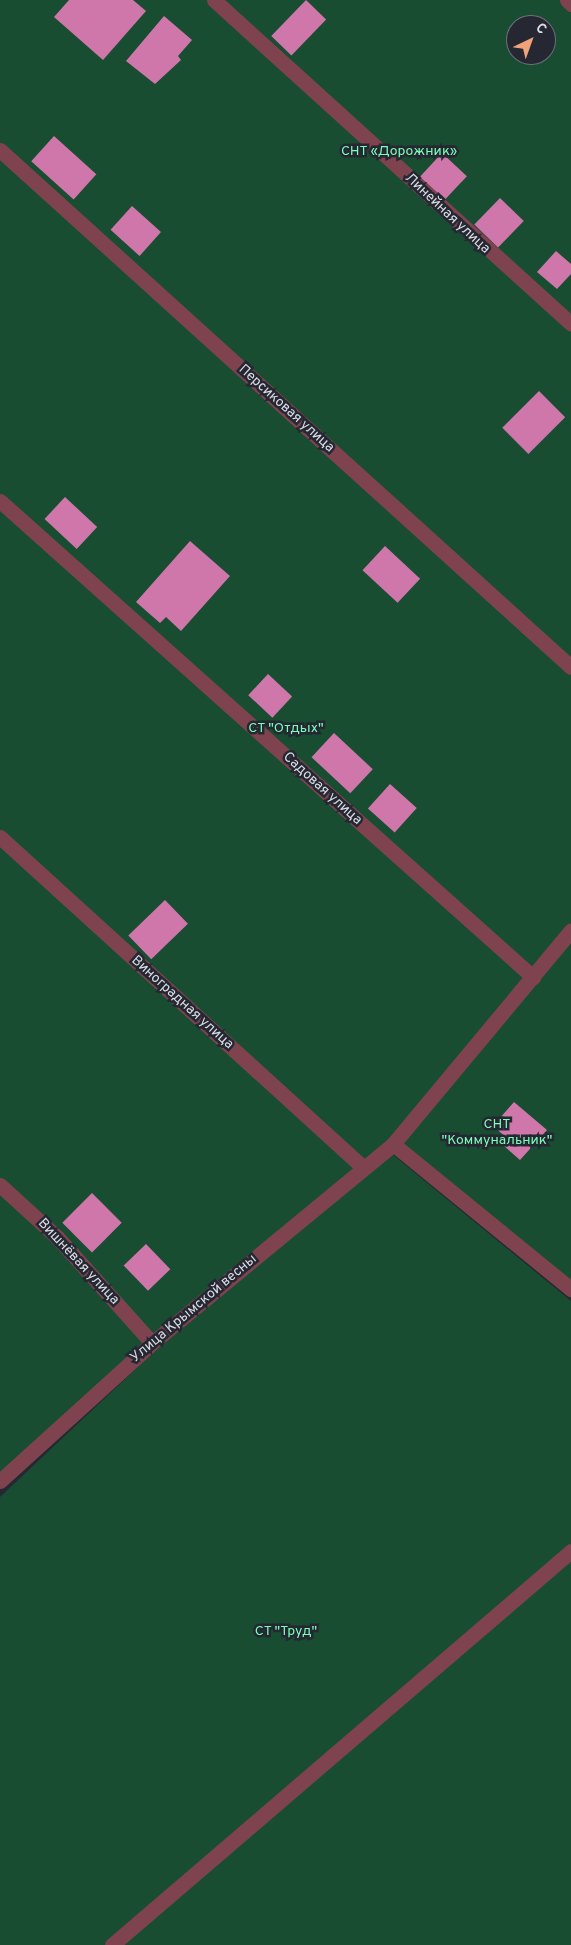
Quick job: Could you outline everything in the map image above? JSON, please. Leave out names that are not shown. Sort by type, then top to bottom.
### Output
[{"type":"lane","name":"Линейная улица","points":[[214,0],[571,324]]},
{"type":"lane","points":[[566,0],[571,4]]},
{"type":"lane","name":"Персиковая улица","points":[[0,150],[571,668]]},
{"type":"lane","name":"Садовая улица","points":[[0,501],[533,977]]},
{"type":"lane","name":"Виноградная улица","points":[[0,837],[364,1168]]},
{"type":"lane","name":"Улица Крымской весны","points":[[0,1481],[152,1343],[393,1144],[571,930]]},
{"type":"lane","points":[[393,1144],[571,1289]]},
{"type":"lane","name":"Вишнёвая улица","points":[[0,1185],[57,1237],[152,1343]]},
{"type":"lane","points":[[112,1945],[571,1551]]},
{"type":"green space","name":"СТ \"Отдых\"","points":[[0,0],[571,0],[571,1289],[393,1144],[0,1481]]},
{"type":"green space","name":"СТ \"Труд\"","points":[[392,1154],[571,1301],[571,1945],[0,1945],[0,1497],[156,1350]]},
{"type":"building","points":[[69,0],[133,0],[146,11],[103,60],[54,17]]},
{"type":"building","points":[[306,0],[326,19],[291,55],[271,36]]},
{"type":"building","points":[[164,16],[192,40],[178,56],[181,60],[155,84],[126,61]]},
{"type":"building","points":[[54,136],[96,174],[74,199],[31,161]]},
{"type":"building","points":[[442,153],[467,176],[444,200],[419,177]]},
{"type":"building","points":[[500,198],[524,221],[498,248],[474,225]]},
{"type":"building","points":[[132,206],[161,232],[140,256],[111,230]]},
{"type":"building","points":[[556,251],[571,264],[571,274],[557,289],[537,272]]},
{"type":"building","points":[[539,391],[565,417],[528,454],[502,428]]},
{"type":"building","points":[[65,497],[97,527],[77,549],[45,519]]},
{"type":"building","points":[[190,541],[230,576],[181,631],[166,617],[160,623],[136,602]]},
{"type":"building","points":[[385,546],[420,579],[398,603],[362,570]]},
{"type":"building","points":[[268,674],[292,697],[272,718],[248,695]]},
{"type":"building","points":[[334,733],[373,769],[350,793],[311,757]]},
{"type":"building","points":[[390,784],[417,808],[395,833],[368,809]]},
{"type":"building","points":[[165,900],[188,924],[151,959],[128,935]]},
{"type":"building","points":[[514,1102],[547,1130],[520,1160],[503,1145],[508,1139],[493,1126]]},
{"type":"building","points":[[92,1193],[122,1223],[92,1252],[62,1223]]},
{"type":"building","points":[[146,1244],[170,1269],[148,1291],[124,1266]]},
{"type":"park label","name":"СНТ «Дорожник»","points":[[399,152]]},
{"type":"park label","name":"СНТ \"Коммунальник\"","points":[[497,1134]]}]
